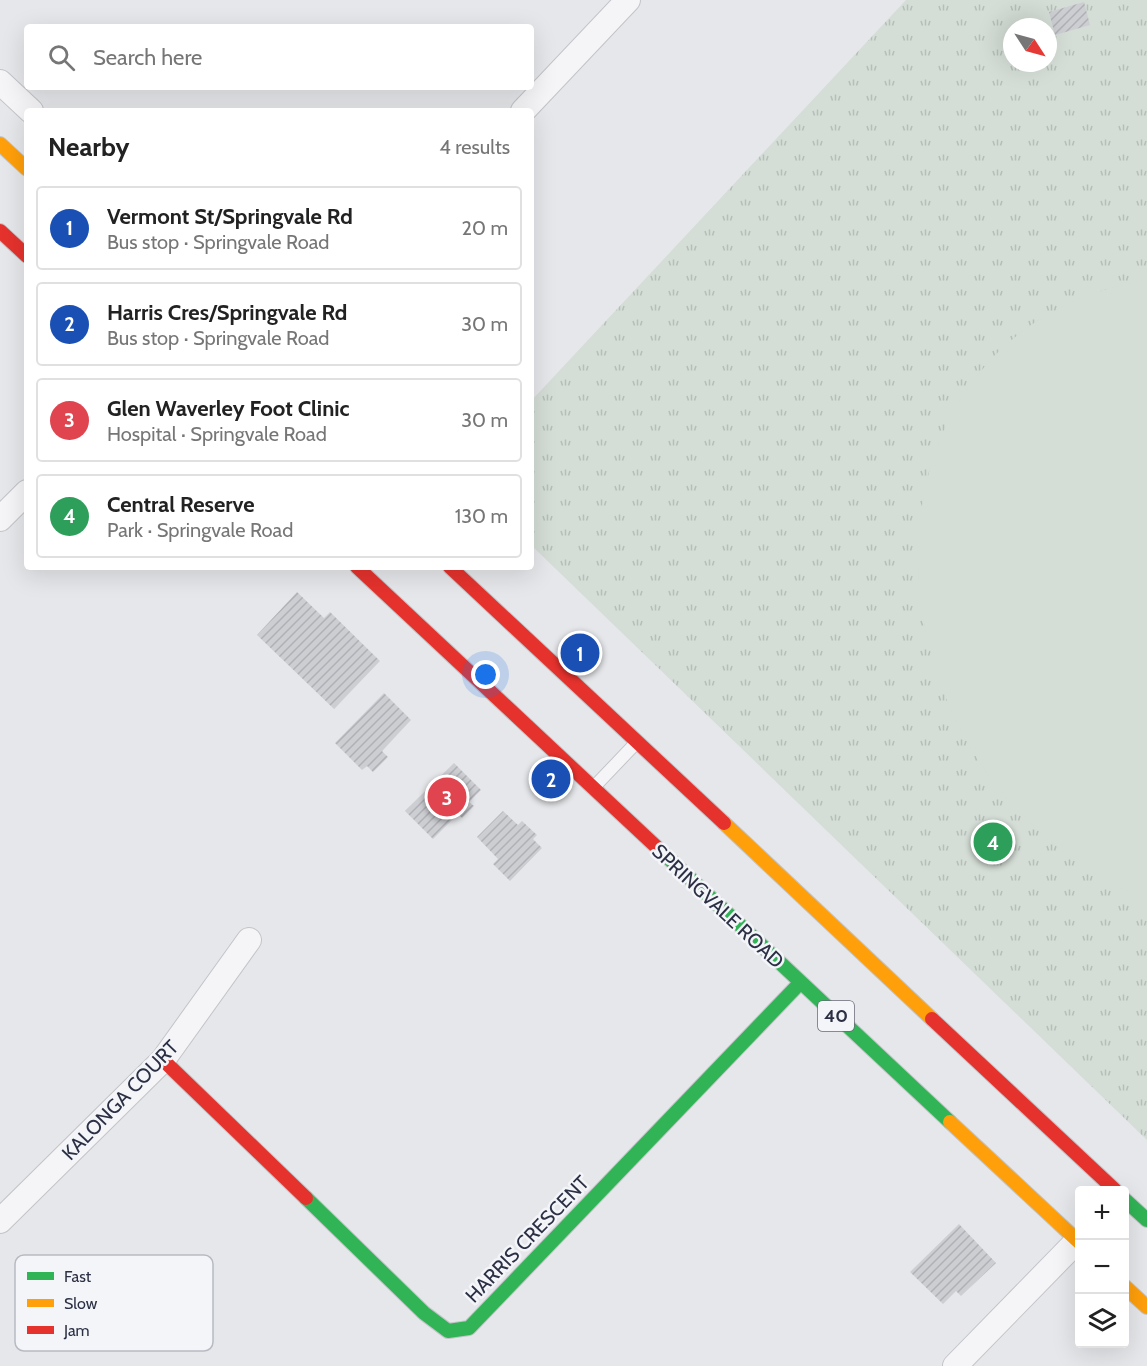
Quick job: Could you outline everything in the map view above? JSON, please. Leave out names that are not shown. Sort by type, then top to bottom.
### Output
[{"type":"main road","points":[[0,144],[24,166]]},
{"type":"main road","points":[[0,231],[24,253]]},
{"type":"main road","name":"SPRINGVALE ROAD","points":[[360,570],[1076,1240]]},
{"type":"main road","points":[[453,570],[1111,1186]]},
{"type":"main road","name":"HARRIS CRESCENT","points":[[163,1060],[424,1313],[448,1331],[469,1328],[800,983]]},
{"type":"main road","points":[[1129,1203],[1147,1220]]},
{"type":"main road","points":[[1129,1290],[1147,1307]]},
{"type":"street","points":[[526,108],[628,0]]},
{"type":"street","points":[[0,82],[28,108]]},
{"type":"street","points":[[0,519],[24,495]]},
{"type":"street","name":"KALONGA COURT","points":[[0,1221],[163,1060],[249,940]]},
{"type":"street","points":[[955,1366],[1075,1245]]},
{"type":"lane","points":[[593,788],[637,742]]},
{"type":"green space","points":[[906,0],[1147,0],[1147,1140],[534,548],[534,398]]},
{"type":"green space","points":[[1147,280],[1147,901],[1092,872],[1042,834],[999,789],[965,738],[935,668],[920,595],[920,523],[935,455],[964,393],[1010,342],[1071,303]]},
{"type":"building","points":[[1084,2],[1090,25],[1057,34],[1057,18],[1051,18],[1049,12]]},
{"type":"building","points":[[297,592],[324,618],[330,612],[380,661],[334,709],[257,635]]},
{"type":"building","points":[[384,693],[411,720],[382,751],[388,757],[373,772],[367,766],[362,770],[335,743]]},
{"type":"building","points":[[454,763],[481,790],[469,802],[474,806],[462,818],[458,814],[433,839],[405,811]]},
{"type":"building","points":[[503,811],[518,825],[522,821],[537,835],[533,839],[542,848],[510,881],[493,864],[498,859],[477,837]]},
{"type":"building","points":[[959,1224],[996,1263],[961,1296],[956,1291],[943,1304],[910,1272]]},
{"type":"traffic: fast","points":[[664,854],[950,1122]]},
{"type":"traffic: fast","points":[[306,1198],[424,1313],[448,1331],[469,1328],[800,983]]},
{"type":"traffic: fast","points":[[1129,1204],[1147,1220]]},
{"type":"traffic: slow","points":[[0,144],[24,166]]},
{"type":"traffic: slow","points":[[724,823],[932,1019]]},
{"type":"traffic: slow","points":[[950,1122],[1077,1240]]},
{"type":"traffic: slow","points":[[1129,1291],[1147,1307]]},
{"type":"traffic: jam","points":[[0,231],[24,253]]},
{"type":"traffic: jam","points":[[360,570],[664,854]]},
{"type":"traffic: jam","points":[[453,570],[724,823]]},
{"type":"traffic: jam","points":[[932,1019],[1111,1186]]},
{"type":"traffic: jam","points":[[163,1060],[306,1198]]},
{"type":"place","name":"Vermont St/Springvale Rd","points":[[580,653]]},
{"type":"place","name":"Harris Cres/Springvale Rd","points":[[551,779]]},
{"type":"place","name":"Glen Waverley Foot Clinic","points":[[447,797]]},
{"type":"place","name":"Central Reserve","points":[[993,842]]}]
